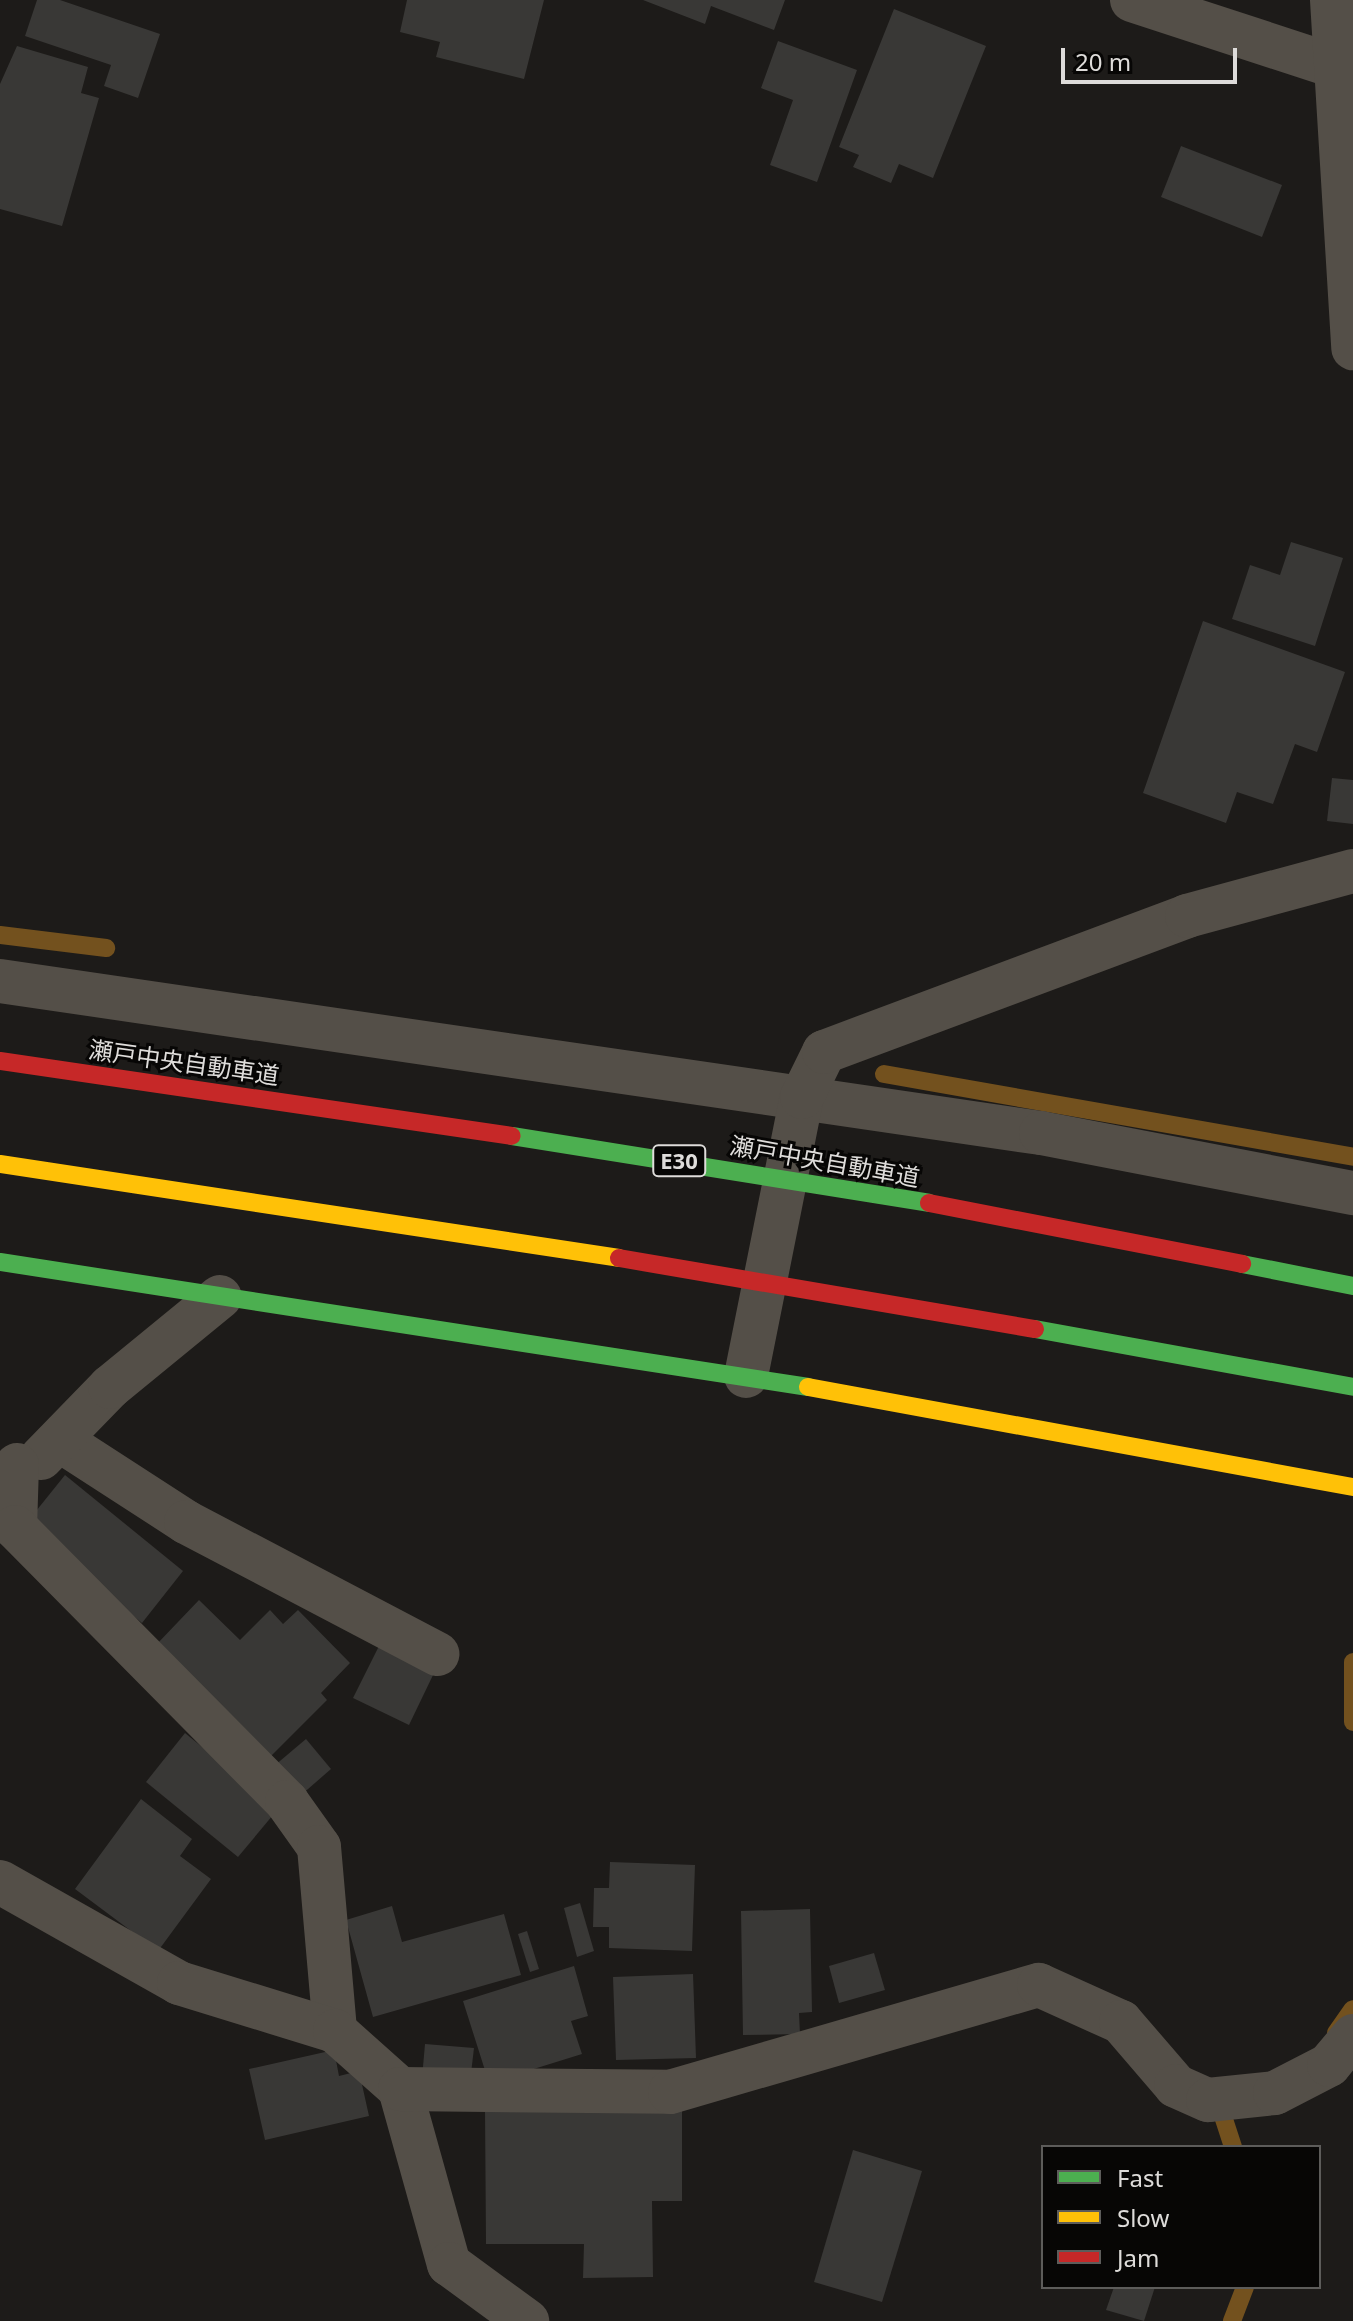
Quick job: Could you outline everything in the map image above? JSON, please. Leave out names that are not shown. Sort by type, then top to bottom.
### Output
[{"type":"main road","name":"瀬戸中央自動車道","points":[[0,1061],[820,1182],[1353,1286]]},
{"type":"main road","points":[[0,1164],[800,1286],[1353,1387]]},
{"type":"main road","points":[[0,1262],[746,1376],[1353,1487]]},
{"type":"street","points":[[1132,0],[1337,67]]},
{"type":"street","points":[[1332,0],[1353,348]]},
{"type":"street","points":[[746,1376],[802,1097],[824,1052],[1187,916],[1353,871]]},
{"type":"street","points":[[0,981],[802,1097],[1353,1193]]},
{"type":"street","points":[[220,1297],[110,1387],[47,1456],[8,1468],[15,1527],[287,1802],[319,1847],[335,2031]]},
{"type":"street","points":[[61,1441],[186,1522],[437,1654]]},
{"type":"street","points":[[0,1882],[179,1983],[335,2031],[400,2089],[449,2264],[527,2321]]},
{"type":"street","points":[[400,2089],[670,2092],[1039,1985],[1121,2022],[1176,2086],[1208,2100],[1275,2093],[1329,2065],[1353,2036]]},
{"type":"building","points":[[37,0],[60,0],[160,34],[138,98],[104,86],[111,65],[25,36]]},
{"type":"building","points":[[407,0],[544,0],[524,79],[436,57],[440,42],[400,32]]},
{"type":"building","points":[[643,0],[785,0],[774,30],[711,6],[705,24]]},
{"type":"building","points":[[894,9],[986,46],[933,178],[899,164],[891,183],[853,167],[859,155],[839,147]]},
{"type":"building","points":[[778,41],[857,70],[817,182],[770,165],[793,100],[761,88]]},
{"type":"building","points":[[17,46],[88,67],[81,93],[99,98],[62,226],[0,209],[0,84]]},
{"type":"building","points":[[1181,146],[1282,185],[1262,237],[1161,197]]},
{"type":"building","points":[[1291,542],[1343,558],[1315,646],[1232,619],[1250,565],[1280,575]]},
{"type":"building","points":[[1203,621],[1345,672],[1317,752],[1295,744],[1273,804],[1237,792],[1226,823],[1143,793]]},
{"type":"building","points":[[1332,778],[1353,780],[1353,824],[1327,821]]},
{"type":"building","points":[[65,1475],[183,1571],[142,1623],[24,1526]]},
{"type":"building","points":[[199,1600],[240,1640],[270,1610],[283,1624],[298,1610],[350,1663],[321,1693],[327,1700],[269,1758],[156,1645]]},
{"type":"building","points":[[379,1646],[434,1673],[409,1725],[353,1698]]},
{"type":"building","points":[[185,1733],[278,1809],[238,1857],[146,1782]]},
{"type":"building","points":[[306,1739],[331,1769],[300,1796],[274,1766]]},
{"type":"building","points":[[141,1799],[192,1839],[180,1856],[211,1879],[158,1951],[75,1889]]},
{"type":"building","points":[[610,1862],[695,1865],[692,1951],[609,1948],[609,1927],[593,1927],[594,1888],[609,1888]]},
{"type":"building","points":[[580,1903],[594,1951],[577,1957],[564,1908]]},
{"type":"building","points":[[392,1906],[402,1942],[504,1914],[521,1975],[373,2017],[346,1920]]},
{"type":"building","points":[[810,1909],[812,2012],[799,2013],[800,2034],[743,2035],[741,1911]]},
{"type":"building","points":[[527,1931],[539,1969],[530,1972],[518,1934]]},
{"type":"building","points":[[874,1953],[885,1990],[839,2003],[829,1966]]},
{"type":"building","points":[[574,1966],[588,2016],[571,2021],[582,2054],[489,2083],[463,2001]]},
{"type":"building","points":[[693,1974],[696,2058],[616,2060],[613,1977]]},
{"type":"building","points":[[425,2044],[474,2048],[470,2082],[422,2078]]},
{"type":"building","points":[[334,2050],[339,2076],[359,2071],[369,2116],[265,2140],[249,2069]]},
{"type":"building","points":[[682,2108],[682,2201],[652,2201],[653,2277],[583,2278],[584,2244],[486,2244],[485,2109]]},
{"type":"building","points":[[853,2150],[922,2171],[882,2302],[814,2282]]},
{"type":"building","points":[[1113,2289],[1154,2289],[1144,2321],[1106,2310]]},
{"type":"waterway","points":[[0,935],[106,948]]},
{"type":"waterway","points":[[884,1074],[1353,1157]]},
{"type":"waterway","points":[[1353,1662],[1353,1722]]},
{"type":"waterway","points":[[1336,2033],[1353,2009]]},
{"type":"waterway","points":[[1221,2110],[1232,2145]]},
{"type":"waterway","points":[[1232,2321],[1244,2289]]},
{"type":"traffic: fast","points":[[512,1136],[929,1203]]},
{"type":"traffic: fast","points":[[0,1262],[808,1387]]},
{"type":"traffic: fast","points":[[1242,1264],[1353,1286]]},
{"type":"traffic: fast","points":[[1035,1329],[1353,1387]]},
{"type":"traffic: slow","points":[[0,1164],[619,1258]]},
{"type":"traffic: slow","points":[[808,1387],[1353,1487]]},
{"type":"traffic: jam","points":[[0,1061],[512,1136]]},
{"type":"traffic: jam","points":[[929,1203],[1242,1264]]},
{"type":"traffic: jam","points":[[619,1258],[1035,1329]]}]
